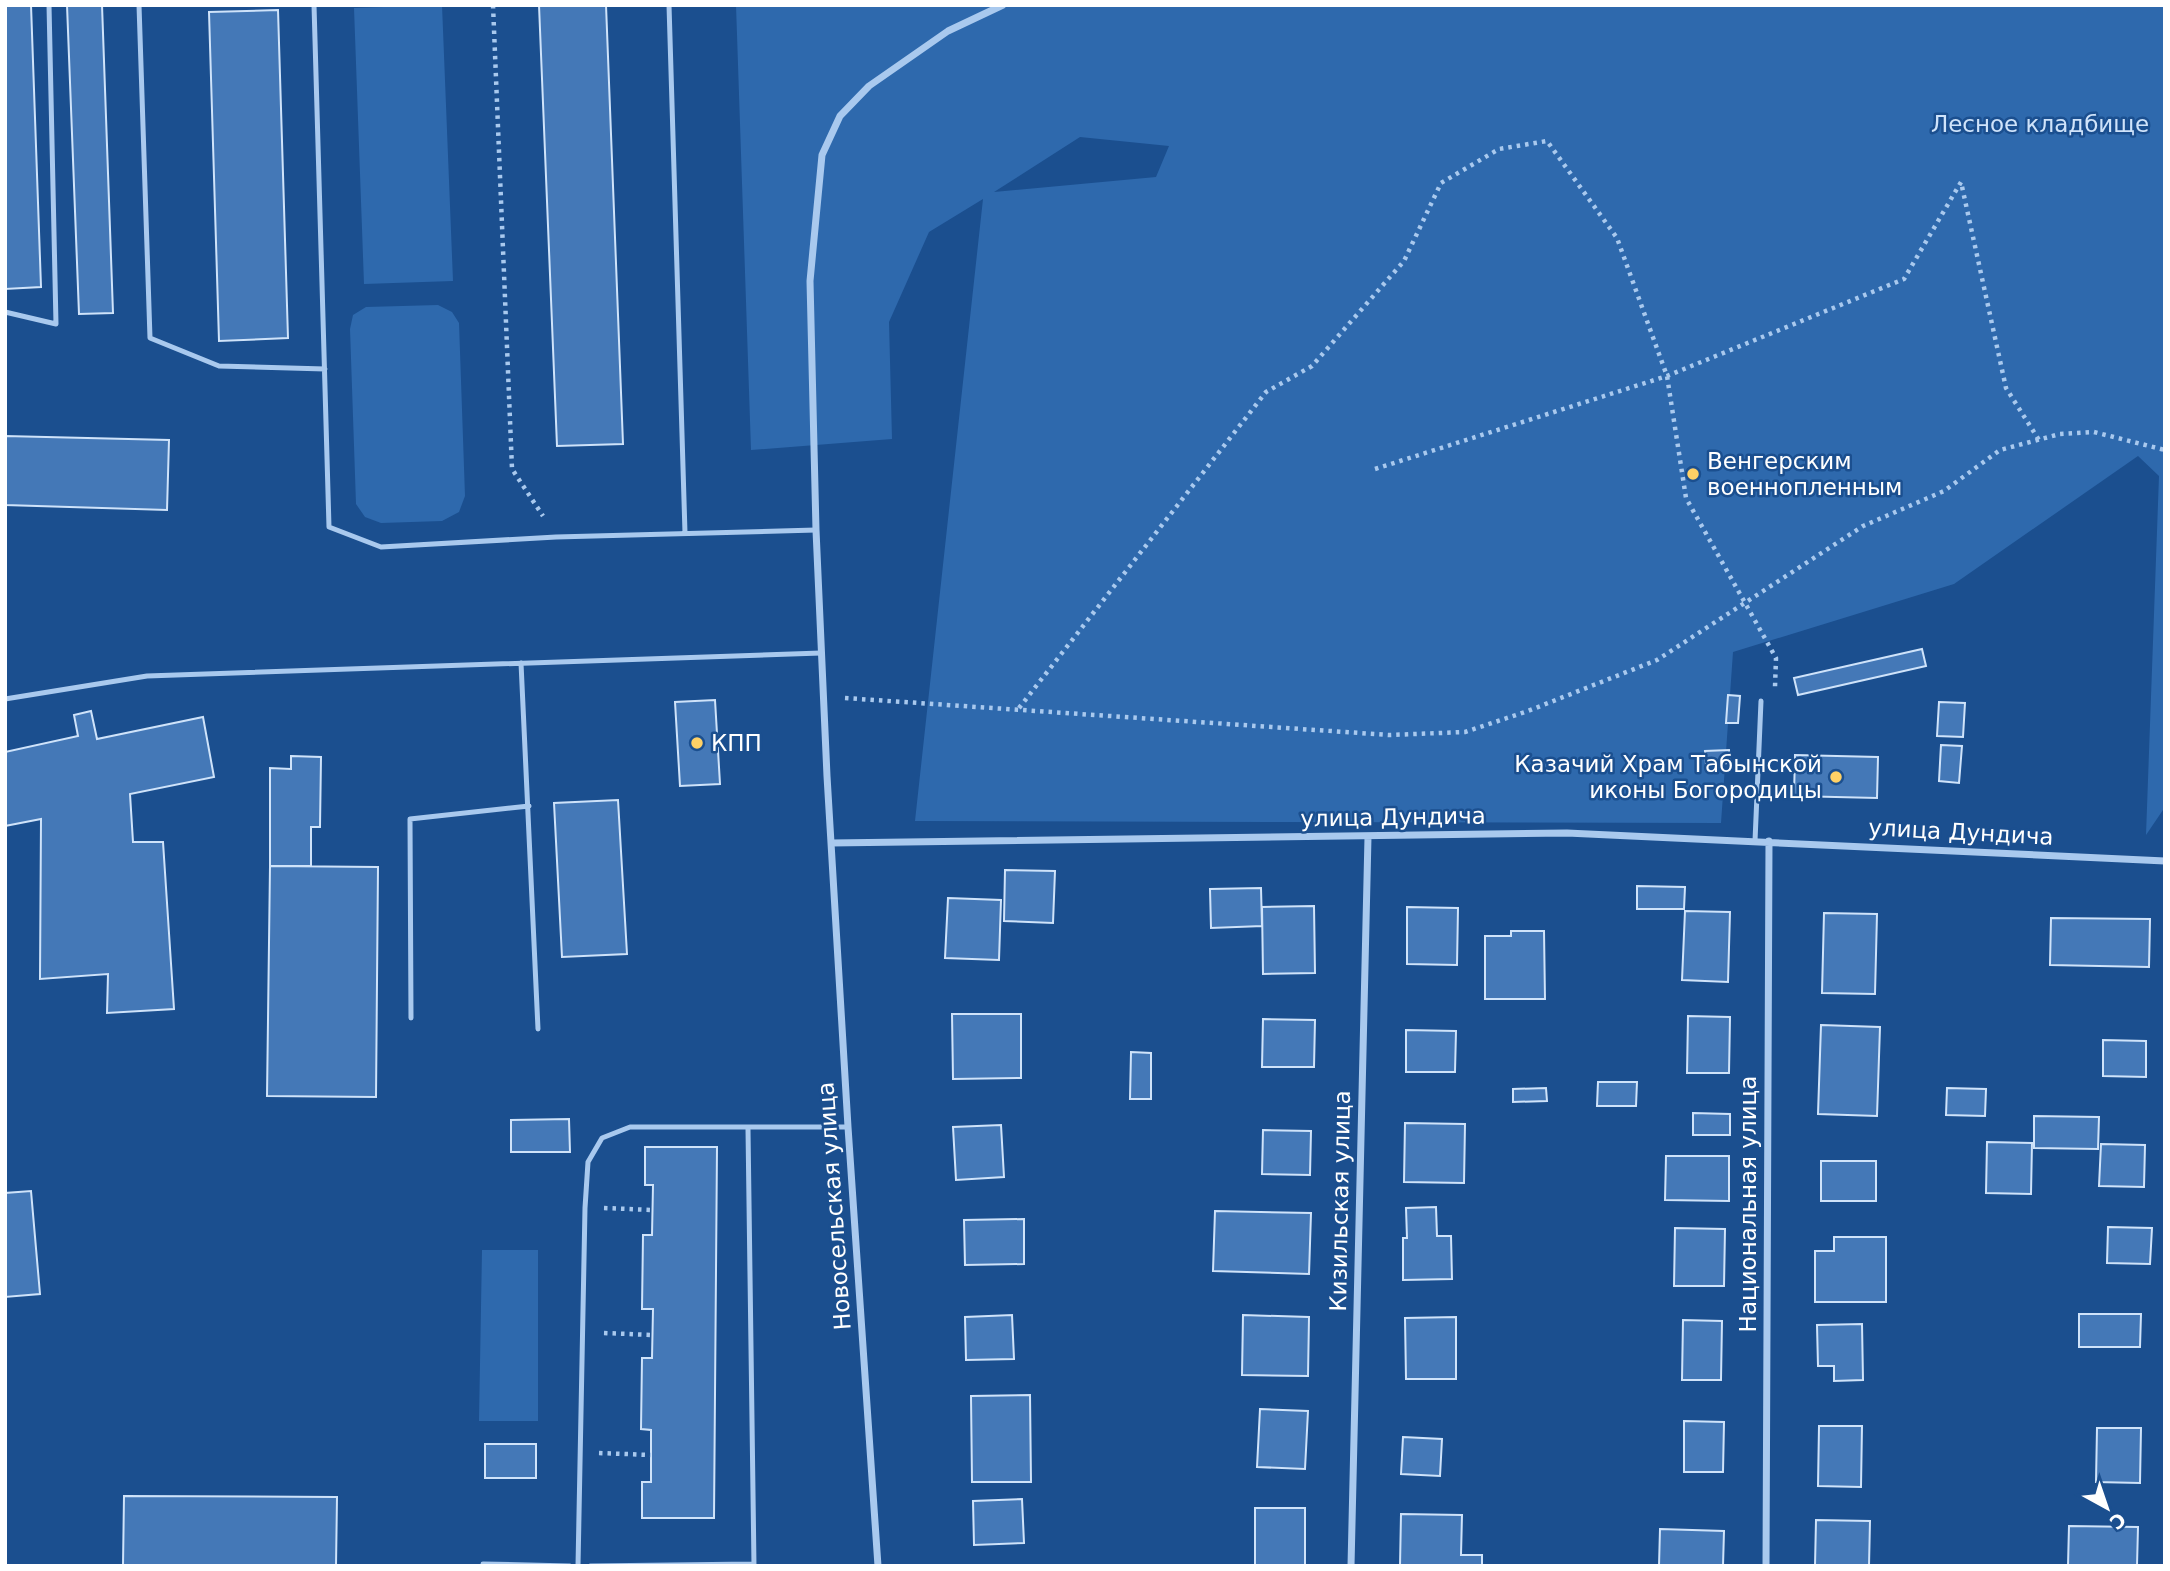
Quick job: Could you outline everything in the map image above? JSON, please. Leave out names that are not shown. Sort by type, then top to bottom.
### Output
[{"type":"street","name":"Новосельская улица","points":[[878,1566],[848,1127],[823,696],[810,281],[822,155],[840,116],[869,86],[948,31],[1003,5]]},
{"type":"street","name":"улица Дундича","points":[[831,843],[1567,834],[2165,861]]},
{"type":"street","name":"Кизильская улица","points":[[1351,1566],[1368,837]]},
{"type":"street","name":"Национальная улица","points":[[1766,1566],[1769,842]]},
{"type":"lane","points":[[5,312],[56,324],[49,5]]},
{"type":"lane","points":[[139,5],[150,338],[219,366],[325,369]]},
{"type":"lane","points":[[314,5],[329,527],[381,547],[556,537],[816,530]]},
{"type":"lane","points":[[669,5],[685,533]]},
{"type":"lane","points":[[5,699],[147,676],[821,653]]},
{"type":"lane","points":[[521,663],[537,1029]]},
{"type":"lane","points":[[1755,841],[1761,701]]},
{"type":"lane","points":[[411,1018],[410,819],[529,806]]},
{"type":"lane","points":[[578,1566],[585,1208],[588,1162],[602,1138],[630,1127],[848,1127]]},
{"type":"lane","points":[[590,1566],[753,1565],[748,1129]]},
{"type":"lane","points":[[483,1564],[570,1566]]},
{"type":"path","points":[[493,5],[512,469],[556,537]]},
{"type":"path","points":[[1018,708],[1266,392],[1312,366],[1404,261],[1441,183],[1499,149],[1547,141],[1616,238],[1667,376],[1686,498],[1776,658],[1775,691],[1761,701]]},
{"type":"path","points":[[1375,470],[1667,376],[1904,279],[1961,182],[2006,388],[2039,440]]},
{"type":"path","points":[[823,696],[1389,735],[1465,732],[1528,711],[1657,660],[1864,526],[1944,491],[2000,450],[2060,434],[2094,432],[2165,450]]},
{"type":"path","points":[[585,1208],[652,1210]]},
{"type":"path","points":[[583,1332],[652,1335]]},
{"type":"path","points":[[581,1452],[651,1455]]},
{"type":"green space","points":[[442,5],[453,281],[364,284],[354,8]]},
{"type":"green space","name":"Лесное кладбище","points":[[736,5],[2165,5],[2165,807],[2146,835],[2159,476],[2138,456],[1954,584],[1733,652],[1721,823],[915,821],[983,199],[929,232],[889,322],[892,439],[751,450]],"holes":[[[1080,137],[1169,146],[1156,177],[994,192]]]},
{"type":"green space","points":[[438,305],[452,312],[459,323],[465,496],[459,512],[442,521],[381,523],[365,517],[356,504],[350,329],[353,315],[366,307]]},
{"type":"green space","points":[[482,1250],[538,1250],[538,1421],[479,1421]]},
{"type":"building","points":[[5,5],[31,5],[41,287],[5,289]]},
{"type":"building","points":[[67,5],[102,5],[113,313],[79,314]]},
{"type":"building","points":[[539,5],[606,5],[623,444],[557,446]]},
{"type":"building","points":[[278,10],[288,338],[219,341],[209,12]]},
{"type":"building","points":[[5,436],[169,440],[167,510],[5,505]]},
{"type":"building","points":[[1922,649],[1926,666],[1798,695],[1794,678]]},
{"type":"building","points":[[1728,695],[1740,696],[1738,723],[1726,723]]},
{"type":"building","name":"КПП","points":[[715,700],[720,784],[680,786],[675,702]]},
{"type":"building","points":[[1939,702],[1965,703],[1963,737],[1937,736]]},
{"type":"building","points":[[91,711],[97,739],[203,717],[214,777],[130,794],[133,842],[163,842],[174,1009],[107,1013],[108,974],[40,979],[41,819],[5,826],[5,752],[78,736],[74,715]]},
{"type":"building","points":[[1941,745],[1962,746],[1959,783],[1939,781]]},
{"type":"building","points":[[1729,750],[1730,763],[1706,764],[1705,751]]},
{"type":"building","name":"Казачий Храм Табынской иконы Богородицы","points":[[1795,755],[1878,757],[1877,798],[1794,796]]},
{"type":"building","points":[[291,756],[321,757],[320,827],[311,827],[311,866],[270,866],[270,768],[291,769]]},
{"type":"building","points":[[618,800],[627,954],[562,957],[554,803]]},
{"type":"building","points":[[270,866],[378,867],[376,1097],[267,1096]]},
{"type":"building","points":[[1005,870],[1055,871],[1053,923],[1004,921]]},
{"type":"building","points":[[1637,886],[1685,887],[1684,909],[1637,909]]},
{"type":"building","points":[[1261,888],[1262,926],[1211,928],[1210,889]]},
{"type":"building","points":[[948,898],[1001,900],[999,960],[945,958]]},
{"type":"building","points":[[1314,906],[1315,973],[1263,974],[1262,907]]},
{"type":"building","points":[[1407,907],[1458,908],[1457,965],[1407,964]]},
{"type":"building","points":[[1685,911],[1730,912],[1728,982],[1682,980]]},
{"type":"building","points":[[1824,913],[1877,914],[1875,994],[1822,993]]},
{"type":"building","points":[[2051,918],[2150,919],[2149,967],[2050,965]]},
{"type":"building","points":[[1511,931],[1544,931],[1545,999],[1485,999],[1485,936],[1511,936]]},
{"type":"building","points":[[952,1014],[1021,1014],[1021,1078],[953,1079]]},
{"type":"building","points":[[1688,1016],[1730,1017],[1729,1073],[1687,1073]]},
{"type":"building","points":[[1263,1019],[1315,1020],[1314,1067],[1262,1067]]},
{"type":"building","points":[[1821,1025],[1880,1027],[1877,1116],[1818,1114]]},
{"type":"building","points":[[1406,1030],[1456,1031],[1455,1072],[1406,1072]]},
{"type":"building","points":[[2103,1040],[2146,1041],[2146,1077],[2103,1076]]},
{"type":"building","points":[[1131,1052],[1151,1053],[1151,1099],[1130,1099]]},
{"type":"building","points":[[1598,1082],[1637,1082],[1636,1106],[1597,1106]]},
{"type":"building","points":[[1546,1088],[1547,1101],[1513,1102],[1513,1089]]},
{"type":"building","points":[[1947,1088],[1986,1089],[1985,1116],[1946,1115]]},
{"type":"building","points":[[1693,1113],[1730,1114],[1730,1135],[1693,1135]]},
{"type":"building","points":[[2034,1116],[2099,1117],[2098,1149],[2034,1148]]},
{"type":"building","points":[[569,1119],[570,1152],[511,1152],[511,1120]]},
{"type":"building","points":[[1405,1123],[1465,1124],[1464,1183],[1404,1182]]},
{"type":"building","points":[[1001,1125],[1004,1177],[956,1180],[953,1127]]},
{"type":"building","points":[[1263,1130],[1311,1131],[1310,1175],[1262,1174]]},
{"type":"building","points":[[1987,1142],[2032,1143],[2031,1194],[1986,1193]]},
{"type":"building","points":[[2101,1144],[2145,1145],[2144,1187],[2099,1186]]},
{"type":"building","points":[[645,1147],[717,1147],[714,1518],[642,1518],[642,1482],[651,1482],[651,1430],[641,1429],[642,1358],[652,1358],[653,1309],[642,1309],[643,1235],[652,1235],[653,1185],[645,1185]]},
{"type":"building","points":[[1666,1156],[1729,1156],[1729,1201],[1665,1200]]},
{"type":"building","points":[[1821,1161],[1876,1161],[1876,1201],[1821,1201]]},
{"type":"building","points":[[31,1191],[40,1294],[5,1297],[5,1193]]},
{"type":"building","points":[[1436,1207],[1437,1236],[1451,1236],[1452,1279],[1403,1280],[1403,1238],[1407,1238],[1406,1208]]},
{"type":"building","points":[[1215,1211],[1311,1213],[1309,1274],[1213,1271]]},
{"type":"building","points":[[1024,1219],[1024,1264],[965,1265],[964,1220]]},
{"type":"building","points":[[2108,1227],[2152,1228],[2150,1264],[2107,1263]]},
{"type":"building","points":[[1675,1228],[1725,1229],[1724,1286],[1674,1286]]},
{"type":"building","points":[[1834,1237],[1886,1237],[1886,1302],[1815,1302],[1815,1251],[1834,1251]]},
{"type":"building","points":[[2079,1314],[2141,1314],[2140,1347],[2079,1347]]},
{"type":"building","points":[[1012,1315],[1014,1359],[966,1360],[965,1317]]},
{"type":"building","points":[[1243,1315],[1309,1317],[1308,1376],[1242,1375]]},
{"type":"building","points":[[1456,1317],[1456,1379],[1406,1379],[1405,1318]]},
{"type":"building","points":[[1683,1320],[1722,1321],[1721,1380],[1682,1380]]},
{"type":"building","points":[[1862,1324],[1863,1380],[1834,1381],[1834,1366],[1818,1366],[1817,1325]]},
{"type":"building","points":[[1030,1395],[1031,1482],[972,1482],[971,1396]]},
{"type":"building","points":[[1260,1409],[1308,1411],[1305,1469],[1257,1467]]},
{"type":"building","points":[[1684,1421],[1724,1422],[1723,1472],[1684,1472]]},
{"type":"building","points":[[1819,1426],[1862,1426],[1861,1487],[1818,1486]]},
{"type":"building","points":[[2097,1428],[2141,1428],[2140,1483],[2096,1482]]},
{"type":"building","points":[[1403,1437],[1442,1439],[1440,1476],[1401,1474]]},
{"type":"building","points":[[485,1444],[536,1444],[536,1478],[485,1478]]},
{"type":"building","points":[[124,1496],[337,1497],[336,1566],[123,1566]]},
{"type":"building","points":[[1022,1499],[1024,1543],[974,1545],[973,1501]]},
{"type":"building","points":[[1255,1508],[1305,1508],[1305,1566],[1255,1566]]},
{"type":"building","points":[[1401,1514],[1462,1515],[1461,1555],[1482,1555],[1482,1566],[1400,1566]]},
{"type":"building","points":[[1816,1520],[1870,1521],[1869,1566],[1815,1566]]},
{"type":"building","points":[[2069,1526],[2138,1527],[2137,1566],[2068,1566]]},
{"type":"building","points":[[1660,1529],[1724,1531],[1723,1566],[1659,1566]]},
{"type":"place","name":"Венгерским военнопленным","points":[[1693,474]]},
{"type":"place","name":"КПП","points":[[697,743]]},
{"type":"place","name":"Казачий Храм Табынской иконы Богородицы","points":[[1836,777]]}]
